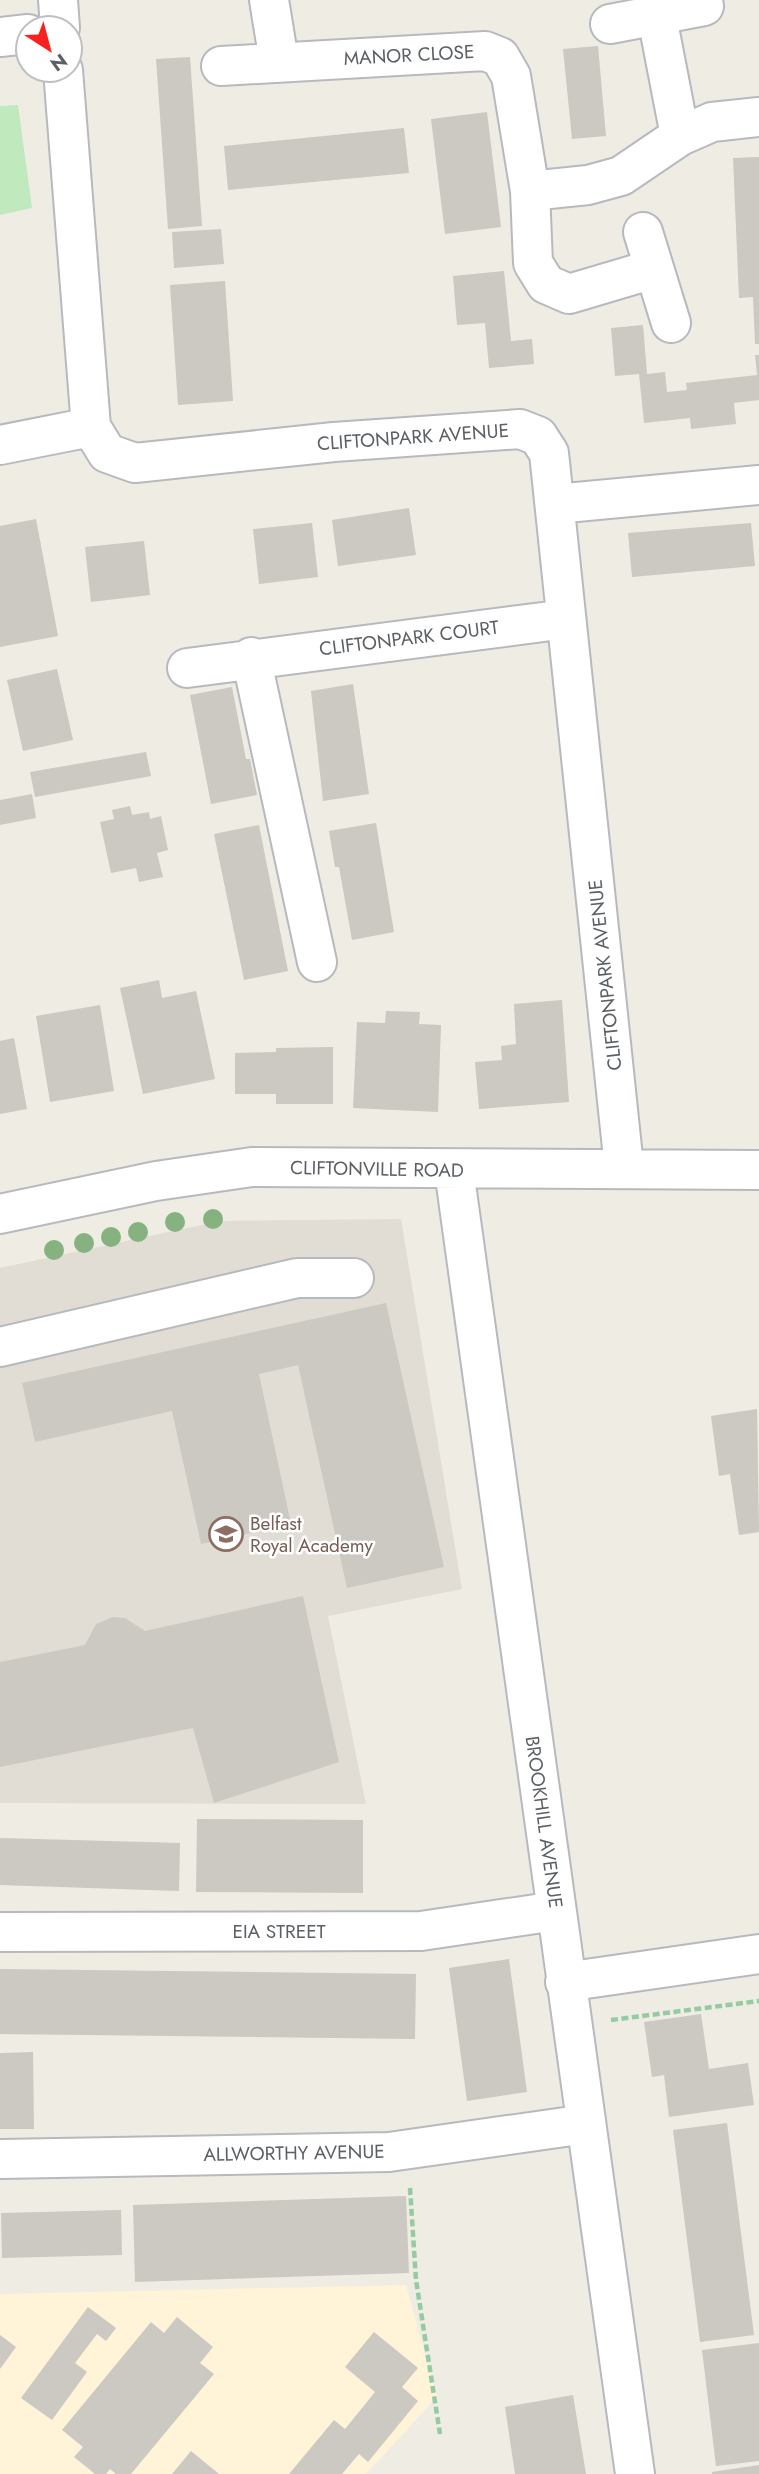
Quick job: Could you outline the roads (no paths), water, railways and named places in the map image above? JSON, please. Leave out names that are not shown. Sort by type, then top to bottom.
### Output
[{"type":"street","points":[[269,0],[279,61]]},
{"type":"street","points":[[610,24],[704,6]]},
{"type":"street","points":[[657,16],[680,136]]},
{"type":"street","name":"MANOR CLOSE","points":[[222,66],[485,51],[500,57],[510,76],[530,191],[533,263],[546,284],[569,294],[653,270]]},
{"type":"street","points":[[0,445],[91,428],[64,84]]},
{"type":"street","points":[[530,191],[588,185],[621,176],[680,136],[712,122],[759,117]]},
{"type":"street","points":[[643,232],[671,323]]},
{"type":"street","name":"CLIFTONPARK AVENUE","points":[[91,428],[107,453],[135,463],[334,442],[520,429],[538,436],[549,453],[624,1167]]},
{"type":"street","points":[[555,504],[759,485]]},
{"type":"street","name":"CLIFTONPARK COURT","points":[[187,668],[251,657],[566,619]]},
{"type":"street","points":[[251,657],[317,962]]},
{"type":"street","name":"CLIFTONVILLE ROAD","points":[[0,1214],[156,1181],[252,1167],[454,1170],[624,1167],[759,1170]]},
{"type":"street","name":"BROOKHILL AVENUE","points":[[454,1170],[635,2474]]},
{"type":"street","points":[[0,1347],[297,1278],[354,1278]]},
{"type":"street","name":"EIA STREET","points":[[0,1932],[421,1931],[556,1911]]},
{"type":"street","points":[[565,1982],[759,1954]]},
{"type":"street","name":"ALLWORTHY AVENUE","points":[[0,2159],[389,2152],[586,2124]]},
{"type":"place","name":"Belfast Royal Academy","points":[[226,1534]]}]
